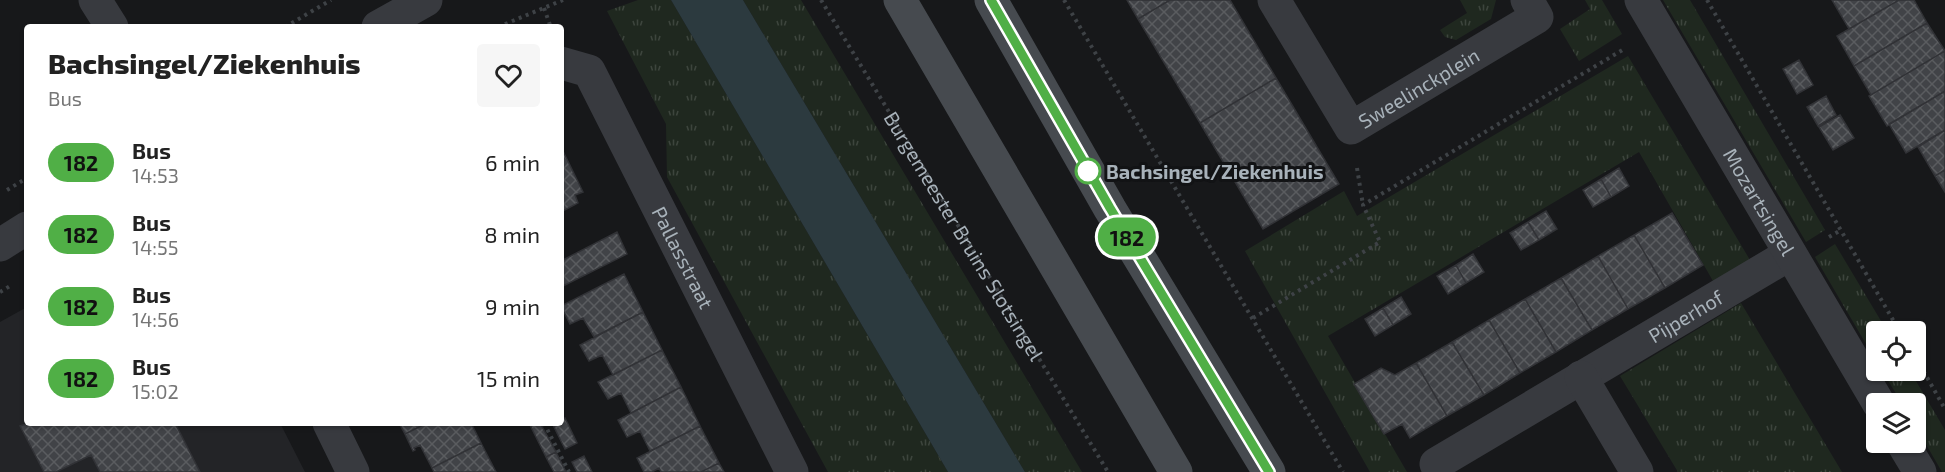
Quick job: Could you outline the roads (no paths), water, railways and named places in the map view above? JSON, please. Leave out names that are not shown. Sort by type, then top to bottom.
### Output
[{"type":"main road","points":[[900,0],[1176,472]]},
{"type":"main road","points":[[991,0],[1116,219],[1269,472]]},
{"type":"street","points":[[95,0],[110,24]]},
{"type":"street","points":[[383,24],[426,0]]},
{"type":"street","name":"Sweelinckplein","points":[[1274,0],[1351,128],[1537,17],[1527,0]]},
{"type":"street","name":"Mozartsingel","points":[[1641,0],[1872,393]]},
{"type":"street","name":"Pallasstraat","points":[[564,64],[590,71],[792,472]]},
{"type":"street","points":[[0,245],[24,230]]},
{"type":"street","name":"Pijperhof","points":[[1436,464],[1790,254]]},
{"type":"street","points":[[1581,377],[1637,472]]},
{"type":"street","points":[[330,426],[353,472]]},
{"type":"street","points":[[1909,453],[1920,472]]},
{"type":"place","name":"Bachsingel/Ziekenhuis","points":[[1088,171]]}]
